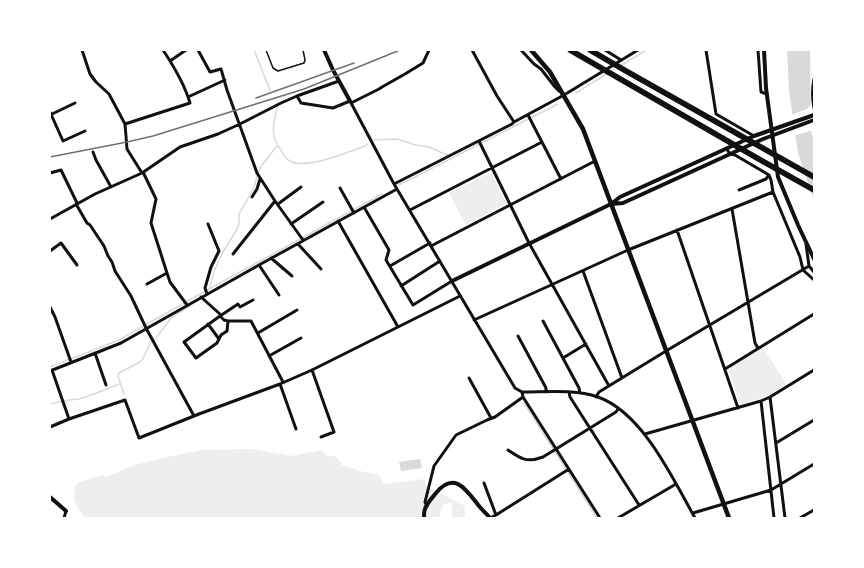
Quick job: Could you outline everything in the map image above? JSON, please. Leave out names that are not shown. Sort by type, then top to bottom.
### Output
[{"type":"highway","points":[[570,50],[814,190]]},
{"type":"highway","points":[[590,50],[814,177]]},
{"type":"main road","points":[[531,50],[550,72],[583,129],[729,518]]},
{"type":"street","points":[[82,50],[90,74],[109,94],[126,124],[127,149],[143,173],[156,199],[151,223],[170,282],[187,305]]},
{"type":"street","points":[[126,124],[190,103],[170,61],[163,50]]},
{"type":"street","points":[[170,61],[186,50]]},
{"type":"street","points":[[198,50],[210,72],[221,69],[257,173],[276,203],[303,240]]},
{"type":"street","points":[[324,50],[394,184],[515,388],[522,392],[580,393],[596,397],[614,405],[645,434],[658,452],[695,518]]},
{"type":"street","points":[[297,96],[300,103],[329,108],[336,107],[380,89],[423,63],[429,50]]},
{"type":"street","points":[[472,50],[496,96],[514,122]]},
{"type":"street","points":[[521,50],[541,69],[555,87],[564,95]]},
{"type":"street","points":[[605,50],[621,60]]},
{"type":"street","points":[[394,184],[512,124],[564,95],[638,50]]},
{"type":"street","points":[[706,50],[716,114],[754,136]]},
{"type":"street","points":[[758,50],[761,92],[767,94]]},
{"type":"street","points":[[764,50],[767,94],[774,134],[778,177],[814,259]]},
{"type":"street","points":[[814,79],[812,93],[814,108]]},
{"type":"street","points":[[188,97],[225,80]]},
{"type":"street","points":[[50,219],[95,194],[143,173],[180,147],[218,134],[281,103],[339,81]]},
{"type":"street","points":[[75,103],[50,114],[63,141],[85,131]]},
{"type":"street","points":[[528,114],[561,179]]},
{"type":"street","points":[[364,207],[389,250],[386,260],[413,305],[452,281],[611,204],[620,197],[754,136],[813,115]]},
{"type":"street","points":[[611,204],[623,203],[774,134],[814,120]]},
{"type":"street","points":[[479,142],[529,244],[609,386]]},
{"type":"street","points":[[410,210],[542,142]]},
{"type":"street","points":[[726,148],[730,154],[735,155],[769,175],[773,192],[800,257],[803,270],[814,280]]},
{"type":"street","points":[[93,152],[110,187]]},
{"type":"street","points":[[390,266],[595,161]]},
{"type":"street","points":[[50,173],[61,170],[87,223],[104,246],[115,271],[133,300],[146,328],[194,416]]},
{"type":"street","points":[[739,190],[766,179],[769,175]]},
{"type":"street","points":[[252,197],[257,189],[260,179]]},
{"type":"street","points":[[233,254],[276,203],[301,187]]},
{"type":"street","points":[[340,188],[354,213]]},
{"type":"street","points":[[69,418],[51,370],[121,343],[259,264],[397,189]]},
{"type":"street","points":[[474,320],[628,250],[773,192]]},
{"type":"street","points":[[291,224],[323,202]]},
{"type":"street","points":[[732,209],[758,348]]},
{"type":"street","points":[[338,221],[398,327]]},
{"type":"street","points":[[207,294],[205,288],[211,267],[219,251],[208,224]]},
{"type":"street","points":[[677,230],[738,408]]},
{"type":"street","points":[[806,242],[806,252],[809,266],[814,272]]},
{"type":"street","points":[[50,251],[61,243],[77,265]]},
{"type":"street","points":[[298,244],[321,269]]},
{"type":"street","points":[[271,258],[292,276]]},
{"type":"street","points":[[401,286],[440,261]]},
{"type":"street","points":[[259,264],[280,295]]},
{"type":"street","points":[[596,397],[599,392],[809,266]]},
{"type":"street","points":[[583,271],[622,378]]},
{"type":"street","points":[[147,284],[167,273]]},
{"type":"street","points":[[50,427],[69,418],[125,400],[139,438],[312,370],[460,296]]},
{"type":"street","points":[[201,297],[224,320],[251,321],[270,356],[281,383],[296,429]]},
{"type":"street","points":[[228,321],[227,332],[221,335],[217,343],[196,358],[184,342],[220,315],[238,304],[240,308],[254,300]]},
{"type":"street","points":[[50,307],[71,362]]},
{"type":"street","points":[[258,333],[297,310]]},
{"type":"street","points":[[725,368],[814,314]]},
{"type":"street","points":[[544,321],[579,388],[580,393]]},
{"type":"street","points":[[208,324],[219,339]]},
{"type":"street","points":[[518,336],[546,388],[546,392]]},
{"type":"street","points":[[270,356],[301,338]]},
{"type":"street","points":[[563,358],[586,344]]},
{"type":"street","points":[[94,353],[106,385]]},
{"type":"street","points":[[312,370],[334,432],[321,437]]},
{"type":"street","points":[[645,434],[762,401],[814,370]]},
{"type":"street","points":[[469,378],[491,418]]},
{"type":"street","points":[[522,392],[523,398],[600,518]]},
{"type":"street","points":[[568,392],[639,506]]},
{"type":"street","points":[[770,397],[785,518]]},
{"type":"street","points":[[427,506],[425,502],[434,466],[456,435],[495,417],[523,398]]},
{"type":"street","points":[[762,401],[774,518]]},
{"type":"street","points":[[508,450],[523,460],[538,459],[616,412],[618,409]]},
{"type":"street","points":[[776,443],[814,420]]},
{"type":"street","points":[[692,513],[771,490],[814,464]]},
{"type":"street","points":[[424,518],[424,510],[437,492],[444,486],[452,483],[458,484],[467,491],[490,518],[569,469]]},
{"type":"street","points":[[484,483],[496,515]]},
{"type":"street","points":[[618,518],[676,484]]},
{"type":"street","points":[[50,497],[66,512],[64,518]]},
{"type":"street","points":[[800,518],[814,510]]},
{"type":"lane","points":[[266,50],[273,68],[278,71],[304,63],[305,60],[303,50]]},
{"type":"shaded area","points":[[787,50],[810,50],[811,131],[814,141],[814,201],[798,153],[789,91]]},
{"type":"shaded area","points":[[489,173],[492,173],[506,204],[466,225],[449,193]]},
{"type":"shaded area","points":[[763,347],[786,384],[770,395],[742,404],[739,402],[729,371],[731,367]]},
{"type":"shaded area","points":[[251,449],[291,456],[322,450],[326,455],[337,457],[342,465],[379,475],[384,484],[425,479],[425,485],[465,506],[465,518],[452,518],[452,502],[443,505],[439,518],[86,518],[76,504],[74,496],[75,486],[80,482],[102,475],[107,477],[134,465],[202,450]]},
{"type":"shaded area","points":[[420,459],[422,468],[401,471],[399,462]]},
{"type":"pier","points":[[812,104],[813,130],[794,136],[791,115],[807,109]]},
{"type":"waterway","points":[[254,50],[270,90]]},
{"type":"waterway","points":[[620,66],[646,50]]},
{"type":"waterway","points":[[576,93],[608,73]]},
{"type":"waterway","points":[[399,185],[558,104]]},
{"type":"waterway","points":[[278,105],[273,129],[275,140],[286,158],[290,161],[297,163],[316,162],[338,156],[368,144]]},
{"type":"waterway","points":[[373,140],[397,139],[416,145],[429,147],[447,155]]},
{"type":"waterway","points":[[258,173],[262,165],[277,146]]},
{"type":"waterway","points":[[209,289],[215,269],[223,252],[236,231],[239,224],[239,214],[254,188],[257,176]]},
{"type":"waterway","points":[[50,367],[119,340],[382,194]]},
{"type":"waterway","points":[[124,394],[118,376],[119,373],[140,362],[143,359],[150,343],[156,338],[171,318],[190,306]]},
{"type":"waterway","points":[[50,404],[79,399],[119,384]]},
{"type":"waterway","points":[[524,403],[597,518]]},
{"type":"railway","points":[[50,157],[153,136],[304,89],[400,50]]},
{"type":"railway","points":[[256,98],[354,63]]}]
